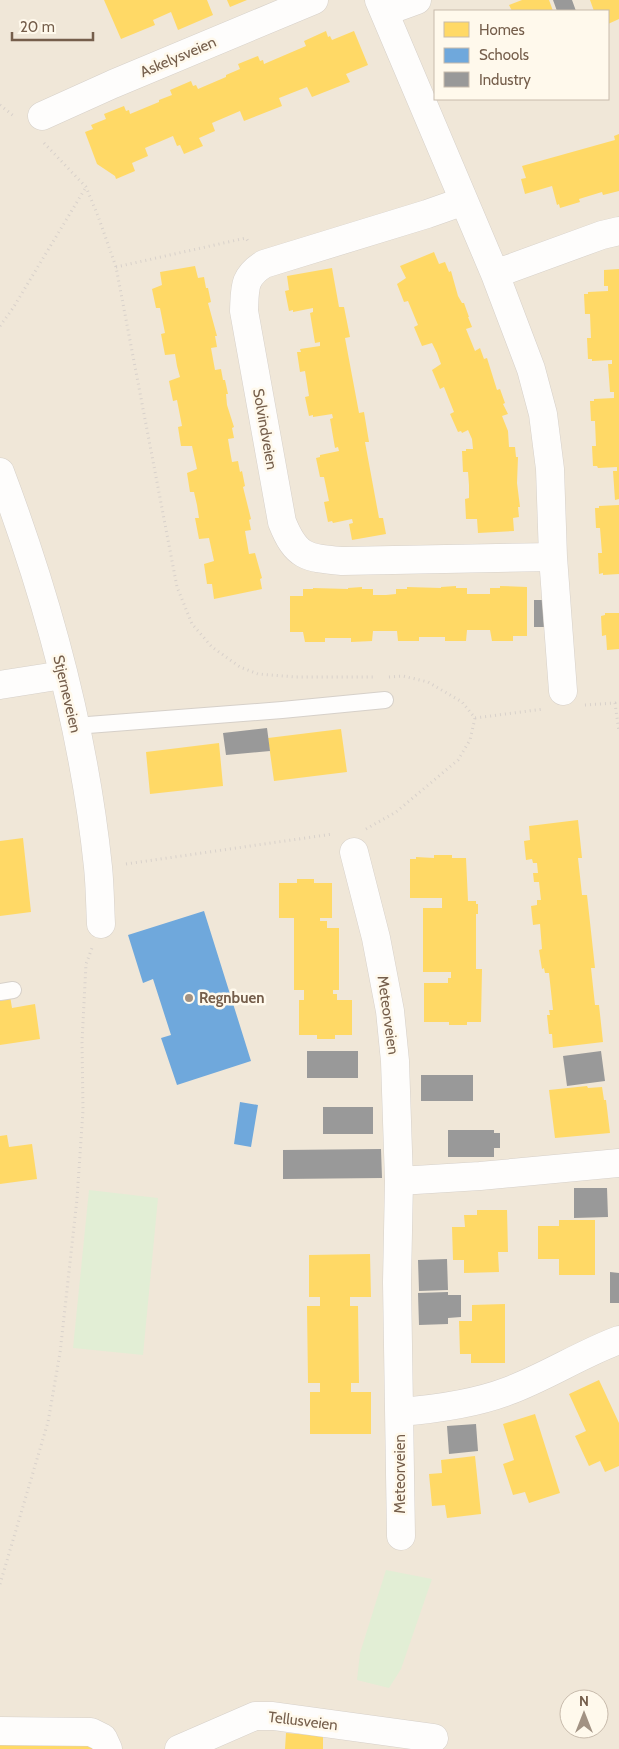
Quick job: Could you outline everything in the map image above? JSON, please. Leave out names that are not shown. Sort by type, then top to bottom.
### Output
[{"type":"street","name":"Askelysveien","points":[[42,116],[113,84],[314,0]]},
{"type":"street","points":[[417,0],[382,6],[495,274],[531,369],[543,414],[550,469],[553,557],[563,691]]},
{"type":"street","points":[[264,264],[464,201]]},
{"type":"street","points":[[495,274],[619,230]]},
{"type":"street","name":"Solvindveien","points":[[264,264],[252,272],[245,288],[244,311],[282,522],[289,539],[298,550],[307,556],[318,559],[342,561],[553,557]]},
{"type":"street","name":"Stjerneveien","points":[[0,472],[42,595],[75,726],[85,777],[98,867],[100,924]]},
{"type":"street","points":[[0,685],[63,675]]},
{"type":"street","name":"Meteorveien","points":[[350,839],[376,938],[390,1011],[395,1062],[399,1181],[397,1282],[401,1536]]},
{"type":"street","points":[[399,1181],[480,1176],[619,1163]]},
{"type":"street","name":"Meteorveien","points":[[400,1412],[484,1399],[510,1390],[619,1340]]},
{"type":"street","name":"Tellusveien","points":[[179,1749],[255,1716],[273,1716],[434,1738]]},
{"type":"street","points":[[0,1731],[91,1732],[103,1738],[108,1749]]},
{"type":"lane","points":[[75,726],[385,700]]},
{"type":"path","points":[[0,326],[13,308],[86,187]]},
{"type":"path","points":[[116,267],[246,238],[264,264]]},
{"type":"path","points":[[98,867],[350,839],[396,812],[458,760],[470,740],[475,718]]},
{"type":"path","points":[[0,1584],[48,1422],[60,1354],[77,1199],[83,1110],[82,1042],[86,964],[100,924]]},
{"type":"shaded area","points":[[0,0],[619,0],[619,1749],[0,1749]]},
{"type":"green space","points":[[89,1190],[158,1198],[143,1355],[73,1348]]},
{"type":"green space","points":[[386,1570],[432,1579],[401,1669],[389,1688],[357,1680],[360,1653]]},
{"type":"building: Homes","points":[[104,0],[207,0],[213,15],[178,30],[171,12],[153,20],[155,25],[121,39]]},
{"type":"building: Homes","points":[[227,0],[247,0],[230,7]]},
{"type":"building: Homes","points":[[522,0],[549,0],[553,10],[512,10],[509,5]]},
{"type":"building: Homes","points":[[590,0],[619,0],[619,19],[609,24],[609,10],[594,10]]},
{"type":"building: Homes","points":[[326,31],[328,37],[330,36],[332,40],[354,31],[368,65],[346,74],[350,82],[312,97],[307,87],[279,98],[282,106],[244,121],[240,111],[212,123],[215,131],[199,138],[203,146],[184,154],[180,145],[177,146],[173,136],[145,148],[148,156],[132,163],[135,171],[116,179],[115,176],[97,164],[85,132],[93,129],[91,125],[106,119],[104,114],[124,106],[126,111],[129,110],[130,114],[172,95],[170,90],[191,81],[193,86],[196,85],[198,89],[240,69],[238,64],[258,56],[260,61],[263,60],[264,64],[306,46],[304,41]]},
{"type":"building: Homes","points":[[619,134],[619,191],[603,195],[602,192],[579,199],[580,202],[560,208],[559,204],[557,205],[552,186],[525,194],[521,179],[526,178],[522,166],[615,140],[614,136]]},
{"type":"building: Homes","points":[[434,252],[439,264],[445,262],[449,272],[451,271],[458,296],[462,303],[464,303],[472,327],[466,329],[475,351],[480,348],[484,359],[487,358],[497,390],[500,389],[505,403],[503,404],[508,414],[502,416],[508,431],[509,447],[515,447],[516,457],[518,457],[517,483],[520,507],[518,507],[519,517],[513,518],[514,531],[478,533],[477,519],[466,519],[465,499],[469,498],[469,485],[468,472],[463,472],[462,451],[473,449],[472,439],[468,430],[462,433],[461,431],[458,432],[450,414],[454,412],[444,387],[440,389],[432,370],[441,364],[437,353],[432,343],[422,346],[414,327],[418,325],[408,301],[404,302],[397,284],[406,278],[400,266]]},
{"type":"building: Homes","points":[[195,266],[198,278],[204,277],[206,288],[208,288],[211,302],[208,303],[217,336],[215,336],[217,347],[211,348],[215,370],[221,369],[223,380],[225,380],[228,394],[226,394],[227,405],[234,427],[232,428],[234,438],[228,439],[232,462],[238,461],[240,472],[242,471],[245,486],[243,487],[251,519],[249,520],[251,530],[245,531],[249,554],[255,553],[262,578],[260,579],[262,589],[214,599],[212,584],[207,584],[204,564],[214,561],[209,538],[199,539],[195,518],[199,518],[197,505],[194,492],[190,492],[187,473],[197,469],[192,446],[181,446],[178,427],[182,426],[177,400],[173,401],[169,381],[180,377],[175,354],[165,355],[161,334],[165,333],[160,308],[156,308],[152,289],[162,285],[160,272]]},
{"type":"building: Homes","points":[[332,268],[339,307],[344,307],[350,337],[345,338],[359,413],[364,412],[369,442],[365,442],[379,518],[383,518],[386,534],[352,540],[349,524],[353,523],[352,519],[333,523],[332,521],[328,522],[324,502],[329,501],[324,477],[320,477],[316,458],[320,457],[320,455],[339,451],[338,447],[335,448],[330,419],[333,418],[332,414],[309,416],[305,397],[309,396],[305,371],[300,372],[297,352],[301,352],[300,349],[320,346],[320,342],[315,343],[310,313],[313,312],[313,308],[289,311],[285,291],[289,290],[287,276]]},
{"type":"building: Homes","points":[[619,269],[619,499],[615,500],[613,471],[617,471],[617,467],[598,468],[593,466],[592,446],[596,446],[595,421],[591,421],[590,401],[614,398],[614,392],[610,392],[608,364],[612,364],[612,360],[592,361],[592,359],[588,359],[587,338],[591,338],[590,314],[585,314],[584,294],[608,291],[608,286],[604,286],[604,270]]},
{"type":"building: Homes","points":[[619,505],[619,574],[599,574],[598,553],[602,553],[600,528],[596,528],[595,508]]},
{"type":"building: Homes","points":[[456,586],[456,588],[467,588],[467,594],[490,594],[490,588],[500,588],[500,586],[527,587],[527,636],[513,636],[513,641],[492,641],[490,630],[467,630],[466,641],[445,641],[445,637],[419,637],[419,641],[398,641],[397,631],[373,631],[372,641],[351,642],[351,638],[325,638],[325,642],[305,642],[303,632],[290,632],[290,596],[303,596],[303,589],[348,589],[362,587],[362,589],[373,589],[373,595],[386,595],[396,594],[396,589],[407,589],[407,587],[441,588]]},
{"type":"building: Homes","points":[[605,613],[619,613],[619,649],[607,650],[606,635],[602,636],[601,616],[605,615]]},
{"type":"building: Homes","points":[[341,729],[347,772],[274,781],[268,738]]},
{"type":"building: Homes","points":[[219,743],[223,786],[150,794],[146,752]]},
{"type":"building: Homes","points":[[578,820],[582,858],[578,858],[582,895],[587,895],[595,968],[591,968],[595,1005],[599,1005],[603,1042],[553,1048],[552,1034],[549,1034],[547,1015],[550,1015],[549,1010],[553,1010],[549,973],[545,973],[544,968],[542,969],[539,950],[542,949],[540,924],[533,925],[531,906],[537,905],[537,900],[541,900],[539,882],[534,882],[533,873],[538,873],[537,863],[533,863],[532,859],[526,860],[524,841],[530,840],[529,826]]},
{"type":"building: Homes","points":[[23,838],[31,912],[0,916],[0,841]]},
{"type":"building: Homes","points":[[434,855],[452,855],[452,858],[466,858],[468,901],[476,901],[476,904],[478,904],[478,914],[476,914],[476,969],[482,969],[481,1022],[467,1022],[467,1025],[449,1025],[449,1022],[424,1022],[424,983],[448,983],[448,978],[451,978],[451,972],[423,972],[423,908],[442,908],[442,898],[410,898],[410,859],[416,859],[416,857],[434,858]]},
{"type":"building: Homes","points":[[297,879],[314,879],[314,883],[332,883],[332,918],[320,918],[320,921],[327,921],[327,928],[339,928],[339,990],[333,990],[333,994],[337,994],[337,1000],[352,1000],[352,1035],[335,1035],[335,1039],[317,1039],[317,1035],[299,1035],[299,1000],[304,1000],[304,990],[294,990],[294,918],[279,918],[279,883],[297,883]]},
{"type":"building: Homes","points":[[10,996],[12,1008],[35,1004],[40,1039],[0,1045],[0,998]]},
{"type":"building: Homes","points":[[587,1086],[588,1088],[602,1087],[604,1100],[606,1100],[610,1133],[555,1138],[549,1090]]},
{"type":"building: Homes","points":[[7,1135],[9,1147],[32,1144],[37,1179],[0,1184],[0,1136]]},
{"type":"building: Homes","points":[[477,1210],[507,1210],[508,1252],[498,1252],[499,1272],[464,1273],[464,1260],[453,1260],[452,1227],[465,1227],[464,1215],[477,1215]]},
{"type":"building: Homes","points":[[559,1220],[595,1220],[595,1275],[559,1275],[559,1259],[538,1259],[538,1226],[559,1226]]},
{"type":"building: Homes","points":[[370,1254],[371,1297],[350,1297],[350,1306],[358,1306],[359,1383],[351,1383],[351,1392],[371,1392],[371,1434],[310,1434],[310,1392],[320,1392],[320,1383],[308,1383],[307,1306],[320,1306],[320,1297],[309,1297],[309,1255]]},
{"type":"building: Homes","points":[[505,1304],[505,1363],[471,1363],[471,1354],[460,1354],[459,1321],[472,1321],[472,1305]]},
{"type":"building: Homes","points":[[599,1380],[619,1423],[619,1466],[605,1472],[600,1461],[589,1466],[575,1436],[586,1431],[569,1394]]},
{"type":"building: Homes","points":[[535,1414],[560,1493],[529,1503],[525,1492],[513,1495],[503,1464],[514,1460],[503,1424]]},
{"type":"building: Homes","points":[[475,1456],[481,1514],[447,1518],[445,1505],[432,1506],[429,1474],[442,1473],[441,1460]]},
{"type":"building: Homes","points":[[286,1733],[323,1736],[323,1749],[285,1749]]},
{"type":"building: Homes","points":[[84,1741],[94,1749],[0,1749],[0,1742]]},
{"type":"building: Schools","points":[[204,911],[251,1061],[177,1085],[161,1038],[171,1035],[153,979],[143,983],[128,935]]},
{"type":"building: Schools","points":[[240,1102],[258,1105],[251,1147],[234,1144]]},
{"type":"building: Industry","points":[[553,0],[572,0],[576,10],[557,10]]},
{"type":"building: Industry","points":[[534,600],[546,600],[546,627],[534,627]]},
{"type":"building: Industry","points":[[267,728],[270,751],[226,755],[223,733]]},
{"type":"building: Industry","points":[[307,1051],[358,1051],[358,1078],[307,1078]]},
{"type":"building: Industry","points":[[601,1051],[605,1081],[567,1086],[563,1056]]},
{"type":"building: Industry","points":[[421,1075],[473,1075],[473,1101],[421,1101]]},
{"type":"building: Industry","points":[[323,1107],[373,1107],[373,1134],[323,1134]]},
{"type":"building: Industry","points":[[448,1130],[494,1130],[494,1133],[500,1133],[500,1148],[494,1148],[494,1157],[448,1157]]},
{"type":"building: Industry","points":[[381,1149],[382,1178],[283,1179],[283,1150]]},
{"type":"building: Industry","points":[[574,1188],[607,1188],[608,1217],[574,1218]]},
{"type":"building: Industry","points":[[447,1259],[448,1290],[419,1291],[418,1260]]},
{"type":"building: Industry","points":[[610,1272],[619,1273],[619,1303],[610,1303]]},
{"type":"building: Industry","points":[[448,1292],[448,1295],[461,1295],[461,1317],[448,1318],[448,1324],[419,1325],[418,1293]]},
{"type":"building: Industry","points":[[476,1424],[478,1451],[449,1454],[447,1426]]},
{"type":"place","name":"Regnbuen","points":[[189,998]]}]
